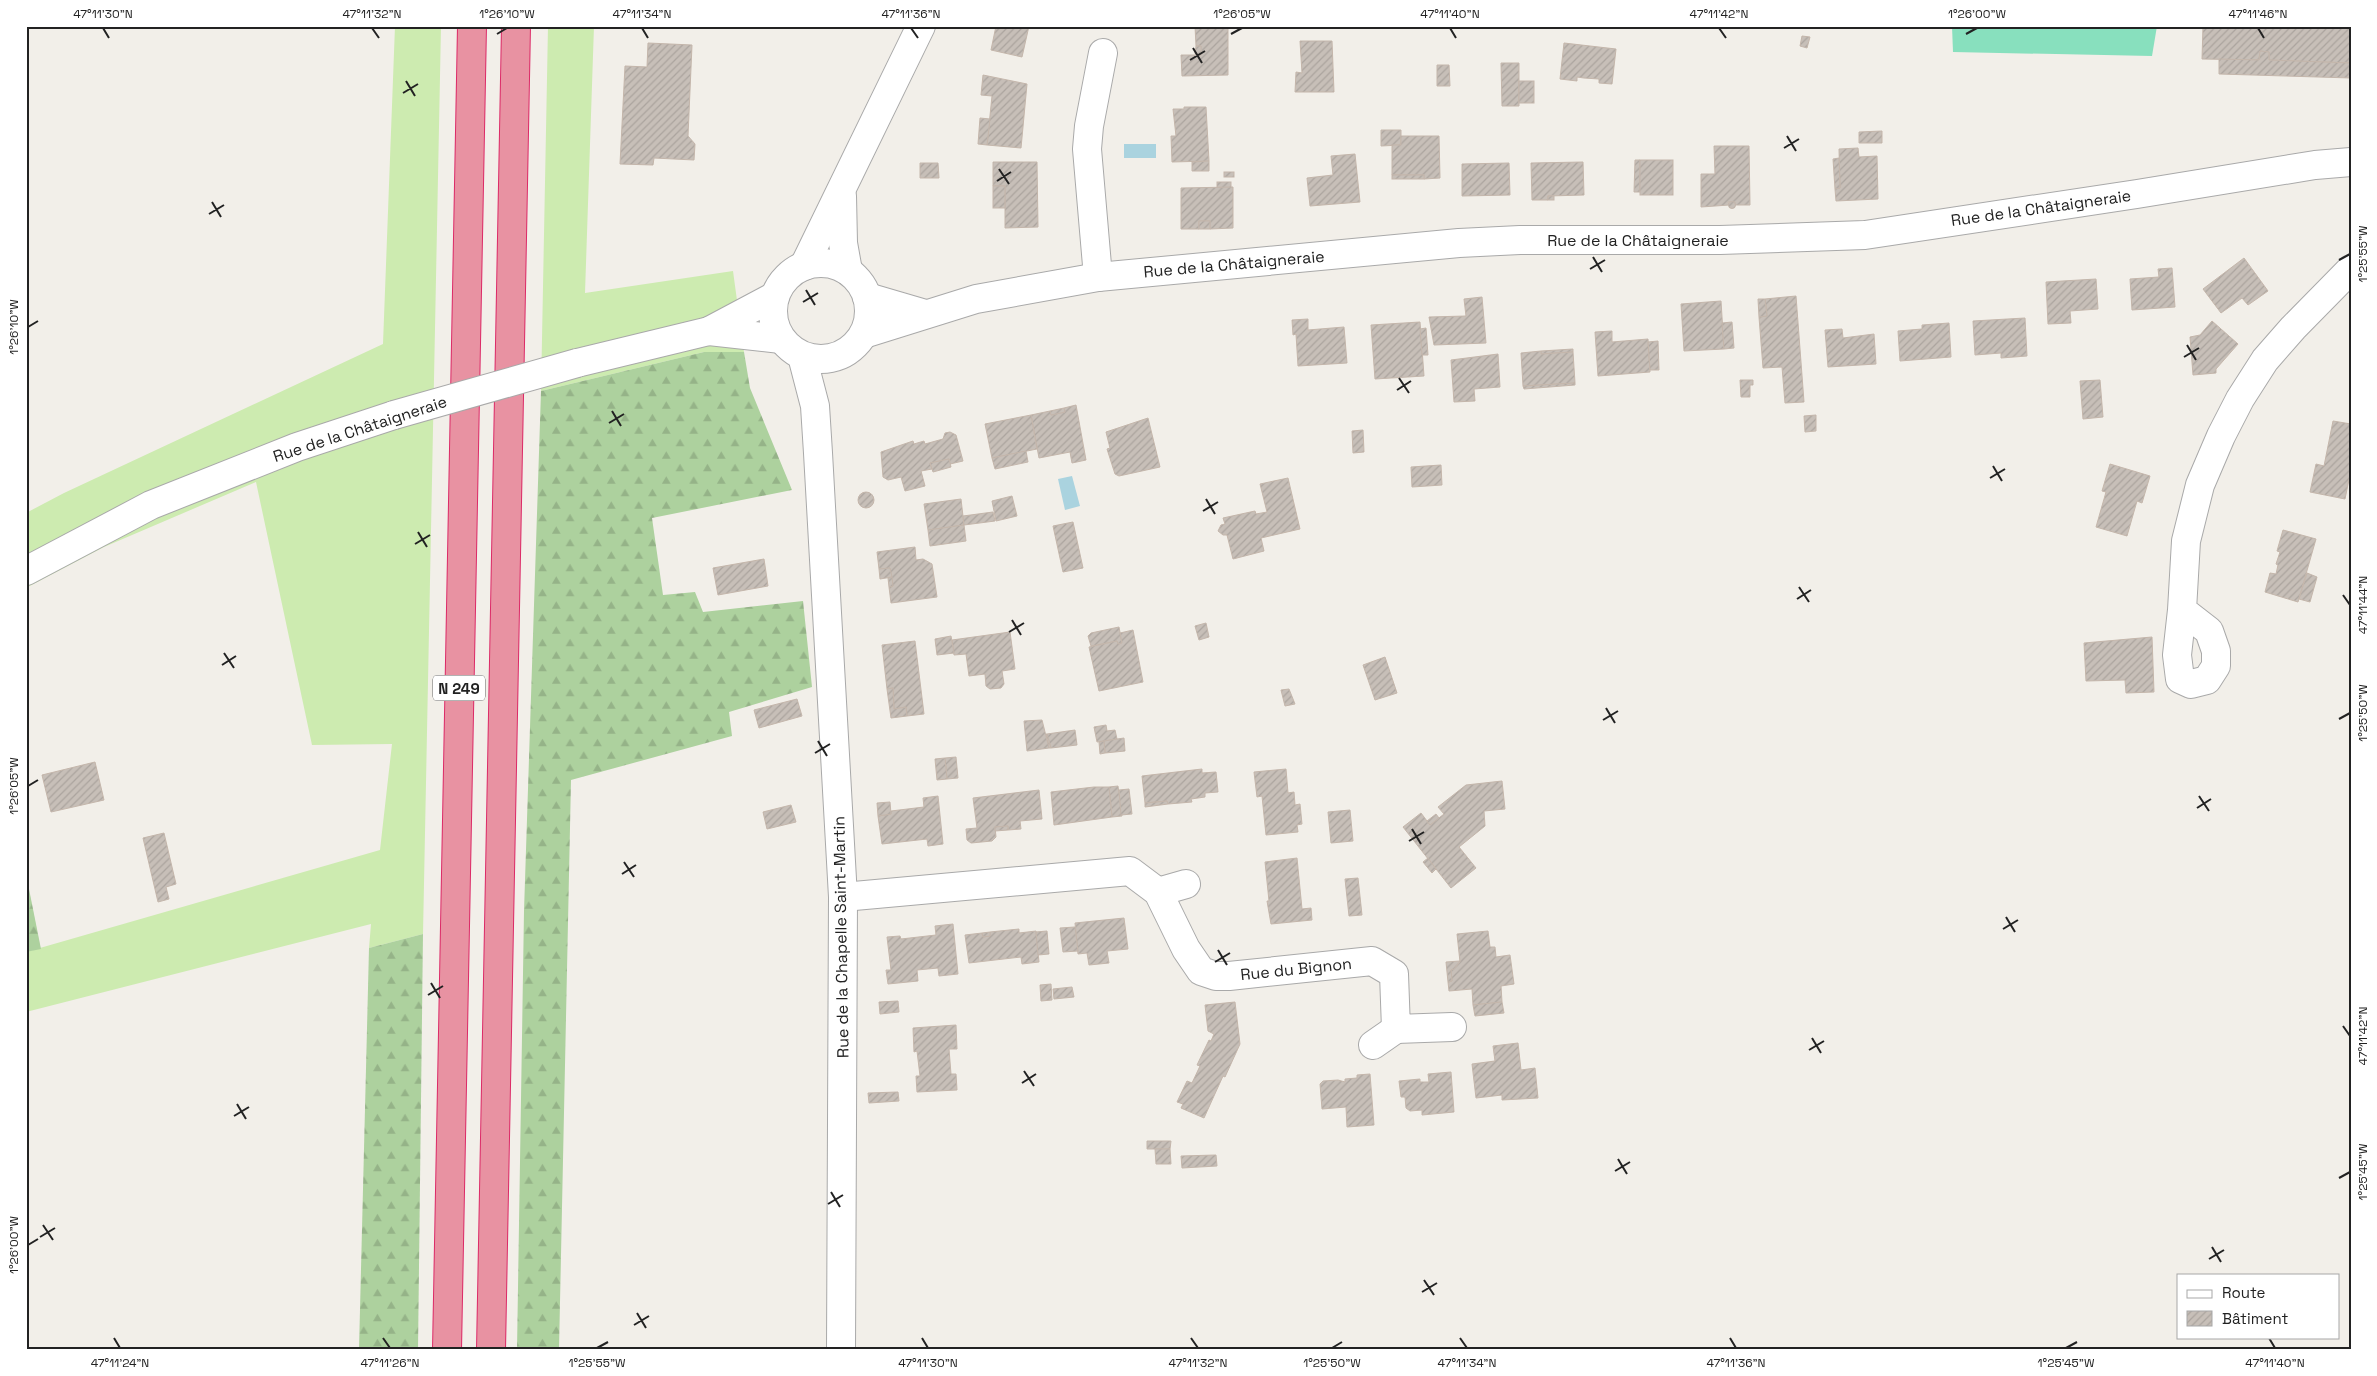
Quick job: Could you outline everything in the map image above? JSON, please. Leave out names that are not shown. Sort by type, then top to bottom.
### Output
[{"type":"highway","name":"N 249","points":[[447,1350],[472,26]]},
{"type":"highway","name":"N 249","points":[[490,1350],[516,26]]},
{"type":"street","points":[[804,266],[842,192],[921,26]]},
{"type":"street","points":[[1098,277],[1087,149],[1089,126],[1103,53]]},
{"type":"street","name":"Rue de la Châtaigneraie","points":[[709,331],[791,347],[815,359],[829,359],[842,355],[854,346],[864,334],[925,314],[976,299],[1098,277],[1459,243],[1520,240],[1720,240],[1865,235],[2314,165],[2351,162]]},
{"type":"street","points":[[842,192],[842,242],[848,271],[860,283],[867,297],[868,322],[864,334]]},
{"type":"street","name":"Rue de la Châtaigneraie","points":[[26,571],[151,505],[297,447],[394,415],[577,363],[709,331],[774,296],[781,283],[791,272],[804,266],[819,263],[834,264],[848,271]]},
{"type":"street","points":[[2182,610],[2186,540],[2200,485],[2221,436],[2240,399],[2265,360],[2293,328],[2351,269]]},
{"type":"street","points":[[774,296],[772,311],[774,326],[791,347]]},
{"type":"street","points":[[867,297],[925,314]]},
{"type":"street","name":"Rue de la Chapelle Saint-Martin","points":[[791,347],[815,406],[844,897],[842,1350]]},
{"type":"street","points":[[815,406],[842,355]]},
{"type":"street","name":"Rue du Bignon","points":[[844,897],[1130,872],[1158,892],[1186,949],[1201,971],[1216,976],[1229,976],[1372,961],[1394,974],[1396,1029]]},
{"type":"street","points":[[1158,892],[1186,884]]},
{"type":"street","points":[[1372,1045],[1396,1029],[1452,1027]]},
{"type":"green space","points":[[395,26],[441,26],[423,934],[369,948],[371,924],[26,1012],[26,952],[380,850],[392,744],[312,745],[256,482],[104,547],[26,588],[26,513],[64,493],[383,344]]},
{"type":"green space","points":[[548,26],[594,26],[585,293],[733,271],[744,352],[704,352],[541,391]]},
{"type":"green space","points":[[1952,26],[2157,26],[2152,56],[1953,52]]},
{"type":"green space","points":[[704,352],[744,352],[750,388],[792,490],[652,518],[663,595],[695,592],[703,612],[803,601],[812,687],[729,712],[732,736],[571,780],[559,1350],[517,1350],[524,911],[541,391]]},
{"type":"green space","points":[[26,874],[41,949],[26,952]]},
{"type":"green space","points":[[423,934],[418,1350],[359,1350],[369,948]]},
{"type":"water","points":[[1124,144],[1156,144],[1156,158],[1124,158]]},
{"type":"water","points":[[1072,476],[1080,506],[1065,510],[1058,479]]},
{"type":"building","points":[[996,26],[1029,26],[1022,57],[991,50]]},
{"type":"building","points":[[1195,26],[1228,26],[1228,75],[1182,76],[1181,55],[1201,55],[1201,46],[1196,46]]},
{"type":"building","points":[[2203,26],[2351,26],[2351,63],[2269,60],[2269,52],[2260,51],[2259,60],[2202,59]]},
{"type":"building","points":[[1802,36],[1810,37],[1807,48],[1800,46]]},
{"type":"building","points":[[1300,41],[1332,41],[1334,92],[1295,92],[1296,72],[1302,73]]},
{"type":"building","points":[[648,43],[692,45],[688,136],[695,144],[694,160],[654,158],[653,165],[620,164],[625,66],[647,67]]},
{"type":"building","points":[[1564,43],[1616,49],[1612,84],[1599,83],[1599,79],[1577,77],[1577,81],[1560,79]]},
{"type":"building","points":[[1196,46],[1201,46],[1201,55],[1195,54]]},
{"type":"building","points":[[2260,51],[2269,52],[2269,60],[2351,63],[2351,78],[2219,74],[2219,59],[2259,60]]},
{"type":"building","points":[[1501,63],[1519,63],[1519,106],[1502,106]]},
{"type":"building","points":[[1437,65],[1449,65],[1450,86],[1437,86]]},
{"type":"building","points":[[983,75],[1027,84],[1021,148],[987,145],[992,96],[981,95]]},
{"type":"building","points":[[1519,81],[1534,81],[1534,103],[1519,103]]},
{"type":"building","points":[[1184,107],[1206,107],[1209,161],[1172,162],[1171,136],[1176,136],[1173,109],[1184,109]]},
{"type":"building","points":[[980,118],[990,119],[987,145],[978,144]]},
{"type":"building","points":[[1381,130],[1401,130],[1401,145],[1381,146]]},
{"type":"building","points":[[1882,131],[1882,143],[1859,143],[1859,132]]},
{"type":"building","points":[[1401,136],[1439,136],[1440,178],[1424,179],[1424,175],[1392,175],[1392,145],[1401,145]]},
{"type":"building","points":[[1714,146],[1749,146],[1750,205],[1735,205],[1735,202],[1728,202],[1729,205],[1701,207],[1701,174],[1715,174]]},
{"type":"building","points":[[1858,148],[1859,157],[1877,156],[1878,199],[1836,201],[1835,189],[1840,188],[1839,149]]},
{"type":"building","points":[[1355,154],[1360,202],[1310,206],[1307,178],[1333,175],[1331,156]]},
{"type":"building","points":[[1839,158],[1840,188],[1835,189],[1833,159]]},
{"type":"building","points":[[1635,160],[1640,160],[1640,192],[1634,192]]},
{"type":"building","points":[[1640,160],[1673,160],[1673,195],[1640,195]]},
{"type":"building","points":[[1209,161],[1209,171],[1192,171],[1192,162]]},
{"type":"building","points":[[993,162],[1037,162],[1038,227],[1005,228],[1005,186],[993,186]]},
{"type":"building","points":[[1583,162],[1584,195],[1548,196],[1548,200],[1532,200],[1531,163]]},
{"type":"building","points":[[920,163],[938,163],[939,178],[920,178]]},
{"type":"building","points":[[1509,163],[1510,195],[1462,196],[1462,164]]},
{"type":"building","points":[[1224,172],[1234,172],[1234,177],[1224,177]]},
{"type":"building","points":[[1392,175],[1424,175],[1424,179],[1392,179]]},
{"type":"building","points":[[1217,182],[1231,182],[1231,188],[1217,188]]},
{"type":"building","points":[[993,186],[1005,186],[1005,208],[993,208]]},
{"type":"building","points":[[1233,187],[1233,228],[1210,229],[1210,221],[1199,221],[1199,229],[1181,229],[1181,188]]},
{"type":"building","points":[[1548,196],[1554,196],[1554,200],[1548,200]]},
{"type":"building","points":[[1732,202],[1735,205],[1732,208],[1729,205]]},
{"type":"building","points":[[1199,221],[1210,221],[1210,229],[1199,229]]},
{"type":"building","points":[[2244,258],[2268,291],[2248,305],[2242,298],[2221,313],[2203,289]]},
{"type":"building","points":[[2172,268],[2175,307],[2132,310],[2130,279],[2159,277],[2158,269]]},
{"type":"building","points":[[2096,279],[2098,309],[2070,311],[2071,323],[2048,324],[2046,282]]},
{"type":"building","points":[[1796,296],[1804,402],[1785,403],[1782,367],[1763,368],[1759,317],[1767,316],[1765,299]]},
{"type":"building","points":[[1482,297],[1486,343],[1434,345],[1429,317],[1466,316],[1464,299]]},
{"type":"building","points":[[1758,299],[1765,299],[1767,316],[1759,317]]},
{"type":"building","points":[[1721,301],[1724,349],[1684,351],[1681,304]]},
{"type":"building","points":[[2025,318],[2027,356],[2001,358],[2001,353],[1975,355],[1973,321]]},
{"type":"building","points":[[1308,319],[1308,330],[1344,327],[1347,363],[1298,366],[1296,334],[1293,335],[1292,320]]},
{"type":"building","points":[[2212,321],[2238,344],[2216,369],[2216,373],[2193,375],[2190,337],[2200,335]]},
{"type":"building","points":[[1420,322],[1424,376],[1375,379],[1371,325]]},
{"type":"building","points":[[1732,322],[1734,348],[1724,349],[1722,323]]},
{"type":"building","points":[[1949,323],[1951,357],[1900,361],[1898,331],[1922,329],[1922,325]]},
{"type":"building","points":[[1426,328],[1428,355],[1422,355],[1420,329]]},
{"type":"building","points":[[1842,329],[1843,338],[1874,334],[1876,364],[1828,367],[1825,330]]},
{"type":"building","points":[[1612,331],[1612,342],[1648,339],[1650,372],[1598,376],[1595,332]]},
{"type":"building","points":[[1658,341],[1659,370],[1650,370],[1648,342]]},
{"type":"building","points":[[1573,349],[1573,352],[1541,354],[1541,351]]},
{"type":"building","points":[[1541,351],[1541,354],[1573,352],[1575,383],[1523,386],[1521,353]]},
{"type":"building","points":[[1498,354],[1500,387],[1474,389],[1475,401],[1454,402],[1451,360]]},
{"type":"building","points":[[1740,380],[1753,380],[1753,385],[1750,385],[1750,397],[1741,397]]},
{"type":"building","points":[[2100,380],[2103,417],[2083,419],[2080,381]]},
{"type":"building","points":[[1575,383],[1575,385],[1524,389],[1523,386]]},
{"type":"building","points":[[1076,405],[1086,460],[1072,463],[1070,452],[1039,458],[1031,415],[1050,411],[1051,415],[1065,412],[1064,408]]},
{"type":"building","points":[[1064,408],[1065,412],[1051,415],[1050,411]]},
{"type":"building","points":[[1031,415],[1037,449],[992,458],[985,424]]},
{"type":"building","points":[[1816,415],[1816,431],[1805,432],[1804,416]]},
{"type":"building","points":[[1148,418],[1160,467],[1119,476],[1115,474],[1107,449],[1110,448],[1106,432]]},
{"type":"building","points":[[2333,421],[2351,424],[2351,470],[2345,499],[2310,492],[2316,464],[2324,466]]},
{"type":"building","points":[[1363,430],[1364,452],[1353,453],[1352,431]]},
{"type":"building","points":[[950,432],[956,435],[963,461],[950,464],[949,459],[930,463],[932,469],[921,471],[925,486],[905,491],[901,477],[888,480],[883,477],[881,452],[913,441],[914,444],[924,441],[925,444],[943,439],[945,433]]},
{"type":"building","points":[[1026,451],[1028,462],[995,469],[992,458]]},
{"type":"building","points":[[949,459],[951,467],[933,472],[930,463]]},
{"type":"building","points":[[2110,464],[2150,476],[2142,503],[2137,501],[2127,536],[2096,527],[2106,492],[2102,491]]},
{"type":"building","points":[[1441,465],[1442,485],[1412,487],[1411,467]]},
{"type":"building","points":[[1288,478],[1300,529],[1261,538],[1264,551],[1233,559],[1227,535],[1223,535],[1218,531],[1221,525],[1225,524],[1223,518],[1255,511],[1256,514],[1267,512],[1260,484]]},
{"type":"building","points":[[866,492],[874,500],[866,508],[858,500]]},
{"type":"building","points":[[1012,496],[1017,516],[996,521],[992,501]]},
{"type":"building","points":[[961,499],[964,525],[928,530],[924,504]]},
{"type":"building","points":[[993,512],[995,521],[964,525],[963,516]]},
{"type":"building","points":[[1073,522],[1083,568],[1063,572],[1053,526]]},
{"type":"building","points":[[964,525],[966,541],[930,546],[928,530]]},
{"type":"building","points":[[2283,530],[2316,539],[2298,602],[2265,592],[2270,573],[2276,574],[2278,565],[2276,564],[2280,552],[2277,551]]},
{"type":"building","points":[[915,547],[916,560],[923,559],[932,564],[937,597],[891,603],[889,587],[893,586],[890,568],[879,569],[877,552]]},
{"type":"building","points":[[764,559],[768,586],[718,595],[713,568]]},
{"type":"building","points":[[890,568],[892,577],[880,579],[879,569]]},
{"type":"building","points":[[2307,573],[2317,577],[2310,602],[2299,599]]},
{"type":"building","points":[[892,577],[893,586],[889,587],[888,578]]},
{"type":"building","points":[[1206,623],[1209,637],[1199,640],[1195,626]]},
{"type":"building","points":[[1119,627],[1122,643],[1118,644],[1117,641],[1091,646],[1088,636],[1091,633]]},
{"type":"building","points":[[1133,630],[1143,682],[1099,691],[1089,647],[1117,641],[1118,644],[1122,643],[1120,633]]},
{"type":"building","points":[[1010,632],[1015,669],[1002,671],[1004,684],[1001,688],[990,689],[986,686],[985,674],[969,676],[966,654],[954,655],[952,640]]},
{"type":"building","points":[[951,636],[954,653],[937,655],[935,639]]},
{"type":"building","points":[[2152,637],[2154,692],[2126,693],[2125,680],[2086,681],[2084,643]]},
{"type":"building","points":[[915,641],[924,714],[907,716],[906,707],[894,709],[893,688],[887,689],[882,645]]},
{"type":"building","points":[[1385,657],[1397,693],[1375,700],[1363,665]]},
{"type":"building","points":[[893,688],[894,709],[906,707],[907,716],[891,718],[887,689]]},
{"type":"building","points":[[1289,689],[1295,704],[1285,706],[1281,690]]},
{"type":"building","points":[[797,699],[802,716],[759,728],[754,710]]},
{"type":"building","points":[[1042,720],[1049,748],[1027,751],[1024,721]]},
{"type":"building","points":[[1106,725],[1107,731],[1115,730],[1117,739],[1097,742],[1094,727]]},
{"type":"building","points":[[1075,730],[1077,745],[1051,748],[1047,734]]},
{"type":"building","points":[[1047,734],[1051,748],[1049,748]]},
{"type":"building","points":[[1124,738],[1125,751],[1105,753],[1104,741]]},
{"type":"building","points":[[1104,741],[1105,753],[1100,754],[1099,742]]},
{"type":"building","points":[[956,757],[958,778],[947,779],[945,758]]},
{"type":"building","points":[[945,758],[947,779],[937,780],[935,759]]},
{"type":"building","points":[[95,762],[104,800],[51,812],[42,775]]},
{"type":"building","points":[[1202,769],[1202,773],[1216,772],[1218,792],[1205,793],[1205,797],[1191,799],[1192,802],[1168,804],[1167,801],[1145,803],[1142,776]]},
{"type":"building","points":[[1286,769],[1288,793],[1294,792],[1295,805],[1300,804],[1302,824],[1297,825],[1298,832],[1266,835],[1262,796],[1257,797],[1254,772]]},
{"type":"building","points":[[1502,781],[1505,809],[1484,811],[1485,826],[1459,847],[1476,868],[1451,888],[1403,827],[1421,813],[1430,825],[1444,814],[1438,807],[1466,785]]},
{"type":"building","points":[[1118,786],[1122,816],[1112,817],[1109,787]]},
{"type":"building","points":[[1109,787],[1112,817],[1054,825],[1051,792]]},
{"type":"building","points":[[1129,789],[1132,814],[1121,815],[1119,790]]},
{"type":"building","points":[[1039,790],[1042,819],[1020,821],[1021,829],[1008,830],[1008,826],[995,827],[996,837],[992,841],[971,843],[967,840],[966,829],[977,828],[973,798]]},
{"type":"building","points":[[938,796],[943,844],[928,846],[927,839],[882,844],[878,816],[891,814],[891,811],[924,807],[923,798]]},
{"type":"building","points":[[1167,801],[1168,804],[1145,807],[1145,803]]},
{"type":"building","points":[[890,802],[891,814],[878,816],[877,803]]},
{"type":"building","points":[[791,805],[796,822],[767,829],[763,812]]},
{"type":"building","points":[[1350,810],[1353,841],[1331,843],[1328,812]]},
{"type":"building","points":[[1436,814],[1439,818],[1430,825],[1427,821]]},
{"type":"building","points":[[1008,826],[1008,830],[995,831],[995,827]]},
{"type":"building","points":[[164,833],[176,884],[166,887],[169,899],[158,902],[143,838]]},
{"type":"building","points":[[1297,858],[1302,909],[1311,908],[1312,920],[1271,924],[1267,901],[1269,901],[1265,862]]},
{"type":"building","points":[[1428,858],[1436,869],[1432,873],[1423,862]]},
{"type":"building","points":[[1358,878],[1362,915],[1349,916],[1345,879]]},
{"type":"building","points":[[1124,918],[1128,949],[1107,951],[1109,963],[1089,965],[1087,953],[1078,954],[1075,923]]},
{"type":"building","points":[[953,924],[958,974],[939,976],[938,968],[917,970],[918,981],[888,984],[886,970],[891,970],[887,937],[900,936],[901,939],[936,935],[935,926]]},
{"type":"building","points":[[1075,927],[1078,951],[1063,952],[1060,928]]},
{"type":"building","points":[[1019,929],[1019,933],[1036,931],[1039,962],[1022,964],[1021,957],[969,963],[965,935],[982,933],[983,937],[990,936],[990,932]]},
{"type":"building","points":[[1047,931],[1049,954],[1038,955],[1036,932]]},
{"type":"building","points":[[1488,931],[1490,947],[1495,947],[1496,957],[1510,955],[1514,984],[1501,986],[1502,1002],[1473,1005],[1472,989],[1449,991],[1448,982],[1452,981],[1451,970],[1460,962],[1457,934]]},
{"type":"building","points":[[990,932],[990,936],[983,937],[982,933]]},
{"type":"building","points":[[1460,961],[1451,970],[1452,981],[1448,982],[1446,962]]},
{"type":"building","points":[[1051,984],[1052,1000],[1041,1001],[1040,985]]},
{"type":"building","points":[[1072,987],[1074,997],[1054,999],[1053,989]]},
{"type":"building","points":[[898,1001],[899,1012],[880,1014],[879,1002]]},
{"type":"building","points":[[1235,1002],[1240,1044],[1204,1118],[1181,1108],[1183,1104],[1177,1102],[1187,1081],[1192,1083],[1200,1066],[1197,1065],[1214,1034],[1208,1031],[1205,1005]]},
{"type":"building","points":[[1502,1002],[1504,1013],[1475,1016],[1473,1005]]},
{"type":"building","points":[[956,1025],[957,1049],[949,1049],[951,1074],[956,1074],[957,1090],[917,1092],[916,1076],[920,1076],[917,1051],[914,1052],[913,1028]]},
{"type":"building","points":[[1518,1043],[1521,1070],[1535,1068],[1538,1098],[1502,1100],[1502,1095],[1476,1098],[1472,1064],[1495,1061],[1493,1046]]},
{"type":"building","points":[[1451,1072],[1454,1112],[1422,1115],[1422,1110],[1410,1111],[1406,1108],[1405,1097],[1401,1097],[1399,1081],[1420,1079],[1420,1082],[1429,1082],[1428,1074]]},
{"type":"building","points":[[1370,1074],[1374,1125],[1347,1127],[1346,1107],[1322,1109],[1320,1084],[1323,1081],[1338,1080],[1345,1082],[1345,1079],[1357,1078],[1357,1075]]},
{"type":"building","points":[[898,1092],[899,1101],[869,1103],[868,1093]]},
{"type":"building","points":[[1147,1141],[1171,1141],[1170,1149],[1147,1149]]},
{"type":"building","points":[[1155,1149],[1170,1149],[1171,1164],[1156,1164]]},
{"type":"building","points":[[1216,1155],[1217,1166],[1182,1168],[1181,1156]]}]
